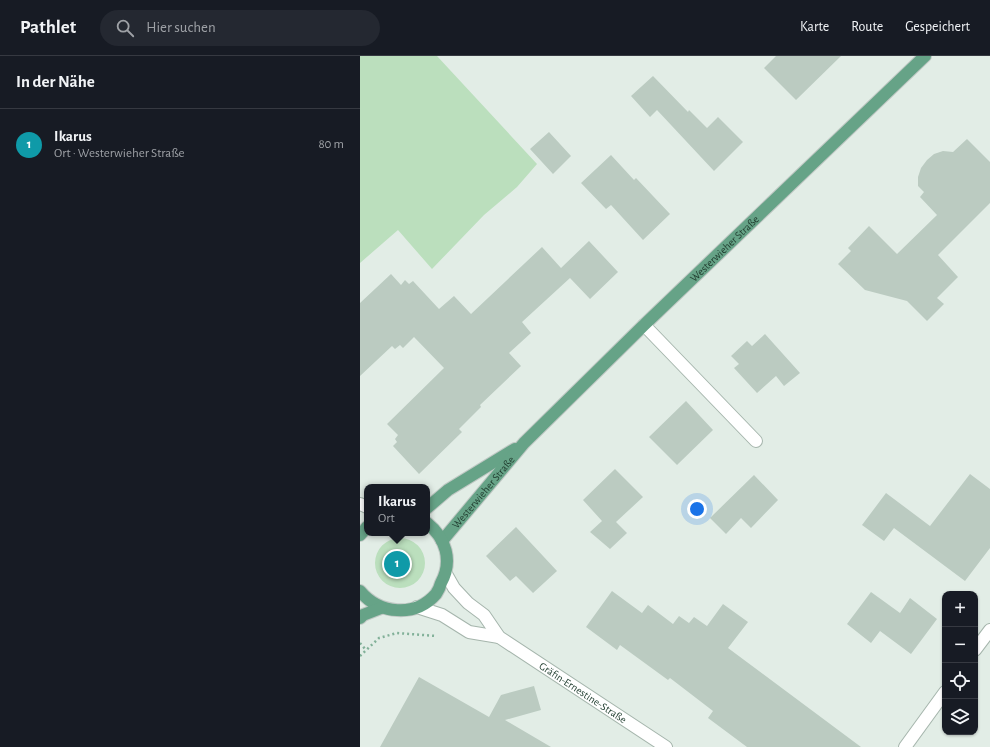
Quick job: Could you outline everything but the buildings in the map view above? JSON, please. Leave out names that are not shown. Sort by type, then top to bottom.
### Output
[{"type":"main road","name":"Westerwieher Straße","points":[[442,541],[524,443],[644,325],[925,56]]},
{"type":"main road","name":"Westerwieher Straße","points":[[430,505],[448,490],[524,443]]},
{"type":"main road","points":[[360,591],[365,598],[381,608],[396,611],[411,609],[425,604],[436,594],[446,574],[447,558],[442,541],[434,528],[430,525]]},
{"type":"main road","points":[[360,618],[363,615],[381,608]]},
{"type":"street","points":[[644,325],[756,441]]},
{"type":"street","name":"Gräfin-Ernestine-Straße","points":[[446,574],[454,588],[468,603],[484,615],[500,637],[666,747]]},
{"type":"street","name":"Gräfin-Ernestine-Straße","points":[[417,607],[442,615],[469,632],[500,637]]},
{"type":"street","points":[[978,646],[990,630]]},
{"type":"street","points":[[905,747],[942,696]]},
{"type":"path","points":[[360,643],[366,650],[360,656]]},
{"type":"green space","points":[[360,56],[437,56],[537,164],[517,187],[484,215],[432,269],[398,230],[360,263]]},
{"type":"green space","points":[[395,538],[405,538],[418,545],[425,558],[425,568],[418,581],[405,588],[395,588],[386,584],[379,577],[375,568],[375,558],[379,549],[386,542]]},
{"type":"place","name":"Ikarus","points":[[397,564]]}]
